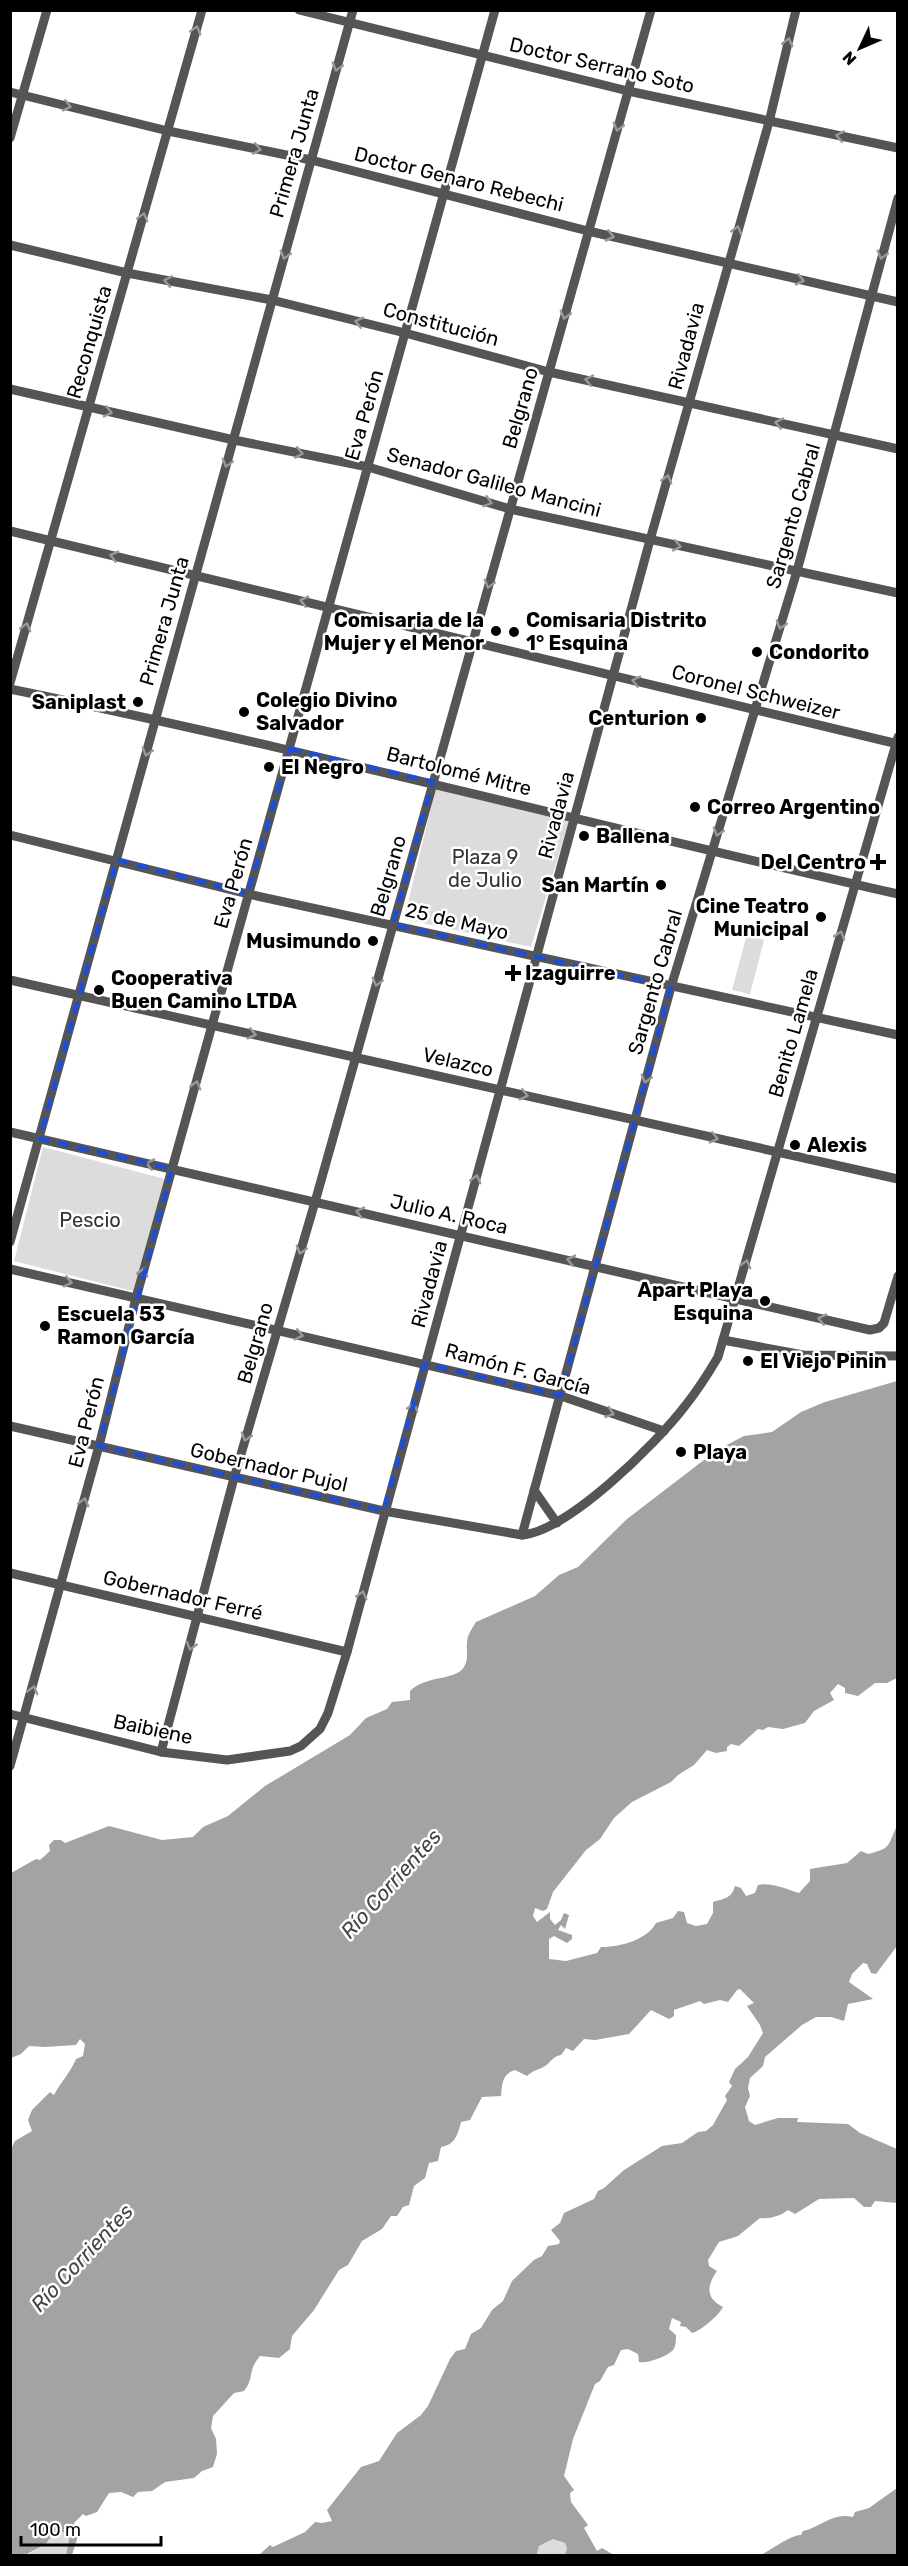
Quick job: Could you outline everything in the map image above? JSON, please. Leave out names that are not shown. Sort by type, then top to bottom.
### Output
[{"type":"street","points":[[10,138],[47,10]]},
{"type":"street","name":"Reconquista","points":[[10,683],[202,10]]},
{"type":"street","name":"Doctor Serrano Soto","points":[[299,10],[628,91],[897,148]]},
{"type":"street","name":"Primera Junta","points":[[10,1242],[353,10]]},
{"type":"street","name":"Eva Perón","points":[[10,1766],[99,1446],[136,1298],[495,10]]},
{"type":"street","name":"Belgrano","points":[[161,1752],[199,1617],[234,1478],[315,1202],[651,10]]},
{"type":"street","name":"Rivadavia","points":[[290,1751],[301,1746],[320,1729],[328,1713],[347,1652],[650,540],[769,122],[796,10]]},
{"type":"street","name":"Doctor Genaro Rebechi","points":[[10,92],[168,131],[311,160],[588,231],[897,302]]},
{"type":"street","name":"Sargento Cabral","points":[[522,1535],[671,987],[797,571],[835,436],[897,198]]},
{"type":"street","name":"Constitución","points":[[10,245],[127,273],[272,300],[549,372],[897,449]]},
{"type":"street","name":"Senador Galileo Mancini","points":[[10,389],[234,440],[368,467],[510,509],[897,593]]},
{"type":"street","name":"Coronel Schweizer","points":[[10,531],[897,742]]},
{"type":"street","name":"Bartolomé Mitre","points":[[10,689],[156,718],[433,782],[574,819],[897,894]]},
{"type":"street","name":"Benito Lamela","points":[[522,1535],[536,1534],[575,1511],[645,1450],[664,1431],[704,1381],[718,1356],[897,742]]},
{"type":"street","name":"25 de Mayo","points":[[10,835],[248,894],[897,1035]]},
{"type":"street","name":"Velazco","points":[[10,980],[897,1179]]},
{"type":"street","name":"Julio A. Roca","points":[[10,1132],[870,1330],[879,1328],[885,1323],[897,1276]]},
{"type":"street","name":"Ramón F. García","points":[[10,1269],[561,1396],[664,1431]]},
{"type":"street","points":[[723,1340],[804,1355],[897,1356]]},
{"type":"street","name":"Gobernador Pujol","points":[[10,1426],[384,1511],[522,1535]]},
{"type":"street","points":[[534,1490],[557,1523]]},
{"type":"street","name":"Gobernador Ferré","points":[[10,1573],[347,1652]]},
{"type":"street","name":"Baibiene","points":[[10,1714],[161,1752],[227,1760],[290,1751]]},
{"type":"highlighted area","points":[[290,749],[433,782],[393,925],[671,987],[561,1396],[425,1364],[384,1511],[99,1446],[172,1169],[40,1139],[117,860],[248,894]]},
{"type":"green space","name":"Plaza 9 de Julio","points":[[436,787],[569,821],[531,947],[404,919]]},
{"type":"green space","points":[[747,934],[764,940],[750,994],[732,990]]},
{"type":"green space","name":"Pescio","points":[[43,1147],[165,1179],[136,1292],[14,1261]]},
{"type":"green space","points":[[61,2531],[71,2536],[66,2555],[25,2556],[46,2544],[52,2535]]},
{"type":"green space","points":[[553,2539],[565,2543],[568,2548],[565,2555],[539,2555],[537,2553],[539,2546]]},
{"type":"water","name":"Río Corrientes","points":[[897,1381],[897,1678],[887,1683],[875,1683],[858,1696],[845,1693],[845,1688],[838,1684],[830,1693],[834,1700],[814,1711],[805,1723],[783,1729],[768,1727],[763,1730],[758,1729],[739,1746],[731,1744],[727,1747],[727,1751],[716,1753],[707,1750],[694,1765],[671,1782],[632,1802],[614,1818],[600,1839],[586,1850],[553,1892],[547,1909],[543,1911],[535,1908],[533,1916],[537,1922],[550,1912],[550,1919],[555,1925],[564,1913],[569,1915],[565,1929],[561,1925],[558,1930],[572,1935],[572,1939],[567,1943],[554,1936],[549,1939],[549,1959],[566,1961],[597,1953],[601,1947],[616,1946],[640,1938],[656,1923],[673,1918],[678,1911],[684,1912],[687,1923],[696,1926],[707,1924],[713,1913],[713,1902],[729,1896],[735,1886],[741,1888],[746,1896],[755,1893],[758,1885],[763,1884],[799,1893],[810,1881],[810,1869],[847,1863],[861,1851],[868,1854],[882,1850],[888,1845],[897,1826],[897,1946],[876,1974],[871,1973],[867,1964],[863,1963],[852,1974],[849,1982],[873,1999],[848,2004],[844,2021],[831,2017],[816,2017],[802,2025],[765,2057],[763,2066],[750,2078],[748,2088],[750,2096],[745,2107],[749,2121],[755,2125],[778,2118],[798,2118],[797,2122],[848,2124],[860,2133],[897,2149],[897,2203],[875,2201],[871,2207],[864,2207],[854,2198],[819,2199],[795,2214],[788,2210],[775,2217],[760,2218],[738,2236],[719,2242],[708,2260],[709,2266],[717,2271],[711,2281],[711,2295],[713,2300],[723,2307],[714,2318],[692,2333],[686,2327],[680,2326],[681,2322],[672,2318],[669,2329],[676,2335],[675,2347],[657,2359],[639,2362],[638,2354],[628,2349],[621,2350],[614,2365],[608,2367],[600,2381],[595,2384],[573,2439],[564,2476],[574,2490],[570,2493],[571,2502],[588,2525],[584,2528],[597,2551],[602,2548],[614,2555],[565,2555],[567,2548],[565,2543],[553,2539],[539,2546],[537,2553],[539,2555],[259,2555],[270,2545],[273,2547],[305,2532],[315,2522],[332,2521],[327,2510],[361,2467],[379,2461],[397,2433],[421,2415],[428,2406],[450,2359],[456,2351],[465,2349],[471,2334],[481,2328],[492,2310],[503,2301],[512,2281],[534,2260],[542,2256],[548,2246],[559,2244],[560,2241],[551,2230],[560,2223],[564,2213],[594,2199],[598,2191],[624,2170],[662,2146],[682,2143],[713,2125],[727,2100],[725,2096],[732,2086],[729,2082],[735,2069],[748,2057],[763,2033],[747,2006],[754,2003],[740,1989],[728,2002],[720,2000],[704,2004],[700,2001],[674,2010],[674,2016],[669,2019],[651,2010],[629,2034],[595,2040],[584,2039],[573,2051],[566,2048],[561,2055],[527,2076],[515,2070],[507,2074],[503,2080],[501,2096],[482,2097],[470,2120],[461,2122],[453,2141],[441,2147],[438,2161],[429,2163],[425,2178],[414,2186],[409,2205],[403,2207],[397,2216],[391,2216],[382,2229],[362,2241],[348,2265],[339,2270],[314,2310],[292,2336],[290,2349],[279,2358],[260,2356],[244,2391],[234,2393],[213,2416],[211,2428],[216,2439],[217,2454],[213,2467],[202,2471],[194,2478],[165,2482],[152,2491],[138,2492],[133,2497],[121,2492],[109,2493],[97,2512],[86,2516],[83,2514],[74,2523],[78,2536],[72,2555],[66,2555],[70,2536],[61,2531],[52,2535],[46,2544],[25,2555],[11,2555],[11,2149],[15,2141],[32,2131],[28,2120],[32,2110],[50,2092],[54,2095],[76,2059],[83,2056],[85,2044],[80,2039],[76,2045],[29,2046],[21,2054],[11,2058],[11,1873],[36,1859],[40,1860],[50,1851],[49,1845],[54,1840],[61,1840],[65,1843],[109,1826],[162,1840],[193,1837],[203,1827],[228,1816],[265,1786],[350,1735],[366,1718],[387,1709],[392,1702],[410,1700],[410,1691],[417,1686],[460,1671],[466,1664],[468,1637],[476,1622],[535,1596],[559,1575],[578,1567],[627,1519],[717,1450],[744,1436],[772,1432],[801,1412],[825,1402]]},
{"type":"water","points":[[897,2488],[897,2555],[761,2555],[801,2535],[803,2531],[833,2518],[853,2517],[855,2512],[869,2508]]},
{"type":"place","name":"Comisaria de la Mujer y el Menor","points":[[496,631]]},
{"type":"place","name":"Comisaria Distrito 1° Esquina","points":[[514,632]]},
{"type":"place","name":"Condorito","points":[[757,652]]},
{"type":"place","name":"Saniplast","points":[[138,702]]},
{"type":"place","name":"Colegio Divino Salvador","points":[[244,712]]},
{"type":"place","name":"Centurion","points":[[701,718]]},
{"type":"place","name":"El Negro","points":[[269,767]]},
{"type":"place","name":"Correo Argentino","points":[[695,807]]},
{"type":"place","name":"Ballena","points":[[584,836]]},
{"type":"place","name":"Del Centro","points":[[878,862]]},
{"type":"place","name":"San Martín","points":[[661,885]]},
{"type":"place","name":"Cine Teatro Municipal","points":[[821,917]]},
{"type":"place","name":"Musimundo","points":[[373,941]]},
{"type":"place","name":"Izaguirre","points":[[513,973]]},
{"type":"place","name":"Cooperativa Buen Camino LTDA","points":[[99,990]]},
{"type":"place","name":"Alexis","points":[[795,1145]]},
{"type":"place","name":"Apart Playa Esquina","points":[[765,1301]]},
{"type":"place","name":"Escuela 53 Ramon García","points":[[45,1326]]},
{"type":"place","name":"El Viejo Pinin","points":[[748,1361]]},
{"type":"place","name":"Playa","points":[[681,1452]]}]
